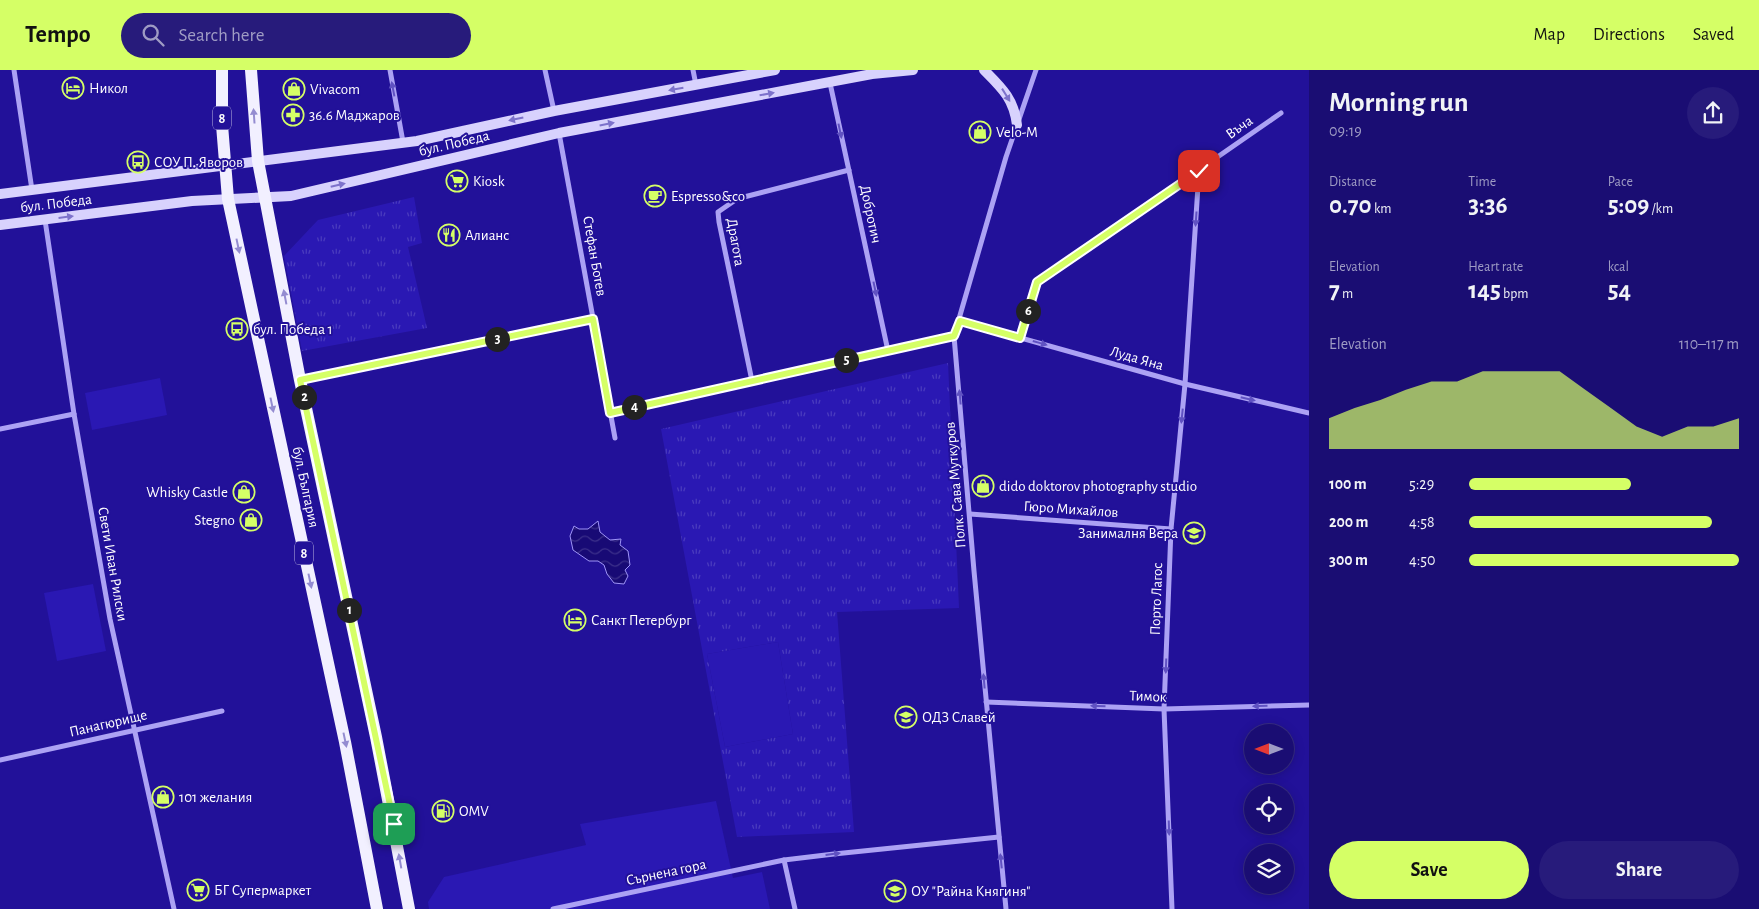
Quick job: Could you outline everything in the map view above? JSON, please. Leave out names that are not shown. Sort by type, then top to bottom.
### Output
[{"type":"main road","name":"бул. България","points":[[222,70],[228,198],[346,742],[377,909]]},
{"type":"main road","name":"бул. България","points":[[251,70],[258,161],[300,380],[378,747],[409,909]]},
{"type":"main road","name":"бул. Победа","points":[[0,194],[403,142],[554,111],[776,70]]},
{"type":"main road","name":"бул. Победа","points":[[0,225],[192,201],[291,196],[559,133],[872,74],[913,70]]},
{"type":"main road","points":[[984,70],[1006,91],[1015,111],[1017,125]]},
{"type":"street","points":[[14,70],[32,190]]},
{"type":"street","points":[[390,70],[403,142]]},
{"type":"street","points":[[545,70],[554,111]]},
{"type":"street","points":[[693,70],[696,86]]},
{"type":"street","name":"Полк. Сава Муткуров","points":[[1006,909],[954,336],[960,321],[1006,157],[1036,70]]},
{"type":"street","name":"Добротич","points":[[830,83],[888,351]]},
{"type":"street","name":"Въча","points":[[1020,338],[1037,282],[1281,113]]},
{"type":"street","name":"Стефан Ботев","points":[[559,133],[615,438]]},
{"type":"street","name":"Драгота","points":[[752,381],[718,212],[734,201],[744,197],[849,170]]},
{"type":"street","name":"Порто Лагос","points":[[1172,909],[1164,709],[1171,529],[1185,384],[1199,171]]},
{"type":"street","name":"Свети Иван Рилски","points":[[45,220],[74,414],[110,619],[174,909]]},
{"type":"street","points":[[300,380],[593,319]]},
{"type":"street","name":"Луда Яна","points":[[960,321],[1185,384],[1309,413]]},
{"type":"street","points":[[610,413],[954,336]]},
{"type":"street","points":[[0,429],[74,414]]},
{"type":"street","name":"Гюро Михайлов","points":[[970,514],[1171,529]]},
{"type":"street","name":"Тимок","points":[[986,702],[1164,709],[1309,705]]},
{"type":"street","name":"Панагюрище","points":[[0,760],[222,711]]},
{"type":"street","name":"Сърнена гора","points":[[553,909],[784,860],[998,837]]},
{"type":"street","points":[[784,860],[795,909]]},
{"type":"green space","points":[[414,197],[422,243],[408,247],[427,328],[302,351],[284,256],[318,220]]},
{"type":"green space","points":[[948,363],[959,608],[837,612],[854,832],[737,837],[661,429]],"holes":[[[778,642],[793,734],[725,747],[707,654]]]},
{"type":"green space","points":[[160,378],[167,415],[92,430],[85,393]]},
{"type":"green space","points":[[93,584],[106,651],[57,661],[44,593]]},
{"type":"green space","points":[[778,642],[793,734],[725,747],[707,654]]},
{"type":"green space","points":[[716,801],[733,878],[762,872],[770,909],[429,909],[428,902],[444,877],[586,845],[580,824]]},
{"type":"water","points":[[598,521],[600,532],[610,540],[621,539],[620,545],[628,551],[630,565],[625,570],[628,576],[624,584],[614,583],[607,574],[604,565],[598,561],[589,561],[573,550],[570,536],[574,526],[579,529],[588,529]]},
{"type":"place","name":"Никол","points":[[73,88]]},
{"type":"place","name":"Vivacom","points":[[294,89]]},
{"type":"place","name":"36.6 Маджаров","points":[[293,115]]},
{"type":"place","name":"Velo-M","points":[[980,132]]},
{"type":"place","name":"СОУ П. Яворов","points":[[138,162]]},
{"type":"place","name":"Kiosk","points":[[457,181]]},
{"type":"place","name":"Espresso&co","points":[[655,196]]},
{"type":"place","name":"Алианс","points":[[449,235]]},
{"type":"place","name":"бул. Победа 1","points":[[237,329]]},
{"type":"place","name":"dido doktorov photography studio","points":[[983,486]]},
{"type":"place","name":"Whisky Castle","points":[[244,492]]},
{"type":"place","name":"Stegno","points":[[251,520]]},
{"type":"place","name":"Занималня Вера","points":[[1194,533]]},
{"type":"place","name":"Санкт Петербург","points":[[575,620]]},
{"type":"place","name":"ОДЗ Славей","points":[[906,717]]},
{"type":"place","name":"101 желания","points":[[163,797]]},
{"type":"place","name":"OMV","points":[[443,811]]},
{"type":"place","name":"БГ Супермаркет","points":[[198,890]]},
{"type":"place","name":"ОУ \"Райна Княгиня\"","points":[[895,891]]},
{"type":"route","points":[[394,824],[300,380],[593,319],[610,413],[954,336],[960,321],[1020,338],[1037,282],[1199,171]]}]
